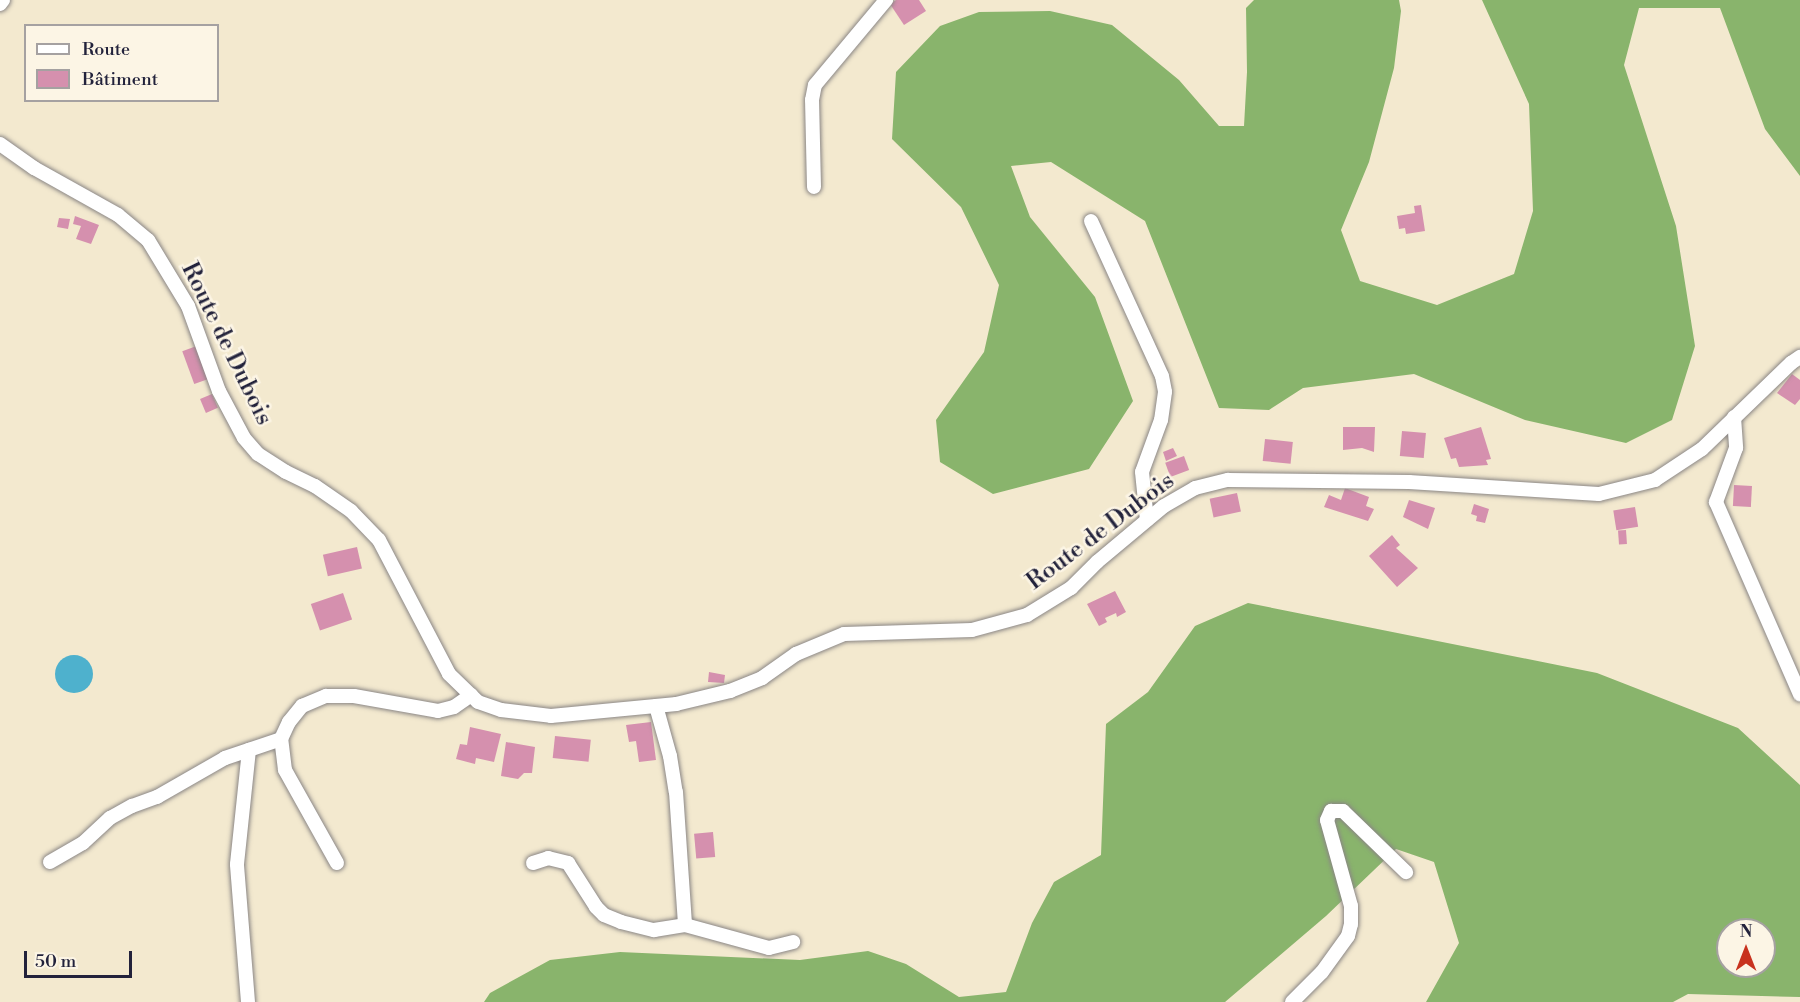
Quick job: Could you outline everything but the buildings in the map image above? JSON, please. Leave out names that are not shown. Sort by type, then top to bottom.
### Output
[{"type":"street","points":[[0,4],[3,0]]},
{"type":"street","points":[[814,187],[812,100],[815,85],[886,0]]},
{"type":"street","name":"Route de Dubois","points":[[0,144],[34,168],[118,215],[148,240],[188,306],[219,390],[244,438],[258,454],[286,472],[315,486],[351,510],[379,540],[449,674],[478,702],[501,710],[550,717],[656,706],[730,691],[762,678],[796,654],[844,634],[972,630],[1027,615],[1071,588],[1097,562],[1164,506],[1196,488],[1228,480],[1409,483],[1599,494],[1655,480],[1702,449],[1800,357]]},
{"type":"street","points":[[1091,221],[1162,376],[1165,392],[1161,420],[1142,472],[1147,520]]},
{"type":"street","points":[[1734,417],[1736,448],[1716,502],[1800,694]]},
{"type":"street","points":[[337,863],[285,770],[281,739],[289,722],[302,706],[326,696],[354,696],[438,711],[454,707],[471,695]]},
{"type":"street","points":[[656,706],[670,756],[676,792],[685,925]]},
{"type":"street","points":[[50,862],[83,843],[110,818],[132,806],[157,797],[225,758],[281,739]]},
{"type":"street","points":[[248,1002],[237,864],[249,750]]},
{"type":"street","points":[[1292,1002],[1322,972],[1348,936],[1351,924],[1351,906],[1327,820],[1331,811],[1343,811],[1407,872]]},
{"type":"street","points":[[533,863],[548,858],[568,863],[596,907],[604,915],[621,922],[654,930],[685,925],[769,948],[793,942]]},
{"type":"green space","points":[[1254,0],[1399,0],[1401,11],[1394,68],[1369,162],[1341,230],[1360,281],[1437,305],[1514,274],[1533,211],[1529,104],[1482,0],[1800,0],[1800,176],[1765,129],[1720,8],[1639,8],[1624,65],[1676,226],[1695,346],[1672,420],[1626,443],[1525,420],[1414,374],[1303,388],[1269,410],[1219,408],[1145,221],[1051,162],[1011,166],[1030,217],[1095,297],[1133,401],[1089,469],[993,494],[940,462],[936,420],[984,352],[999,285],[961,207],[892,139],[896,72],[940,26],[979,12],[1050,11],[1112,25],[1179,80],[1219,126],[1244,126],[1247,72],[1246,8]]},
{"type":"green space","points":[[1248,603],[1597,673],[1738,728],[1800,785],[1800,997],[1688,994],[1673,1002],[1426,1002],[1459,943],[1434,862],[1396,849],[1326,916],[1225,1002],[484,1002],[490,993],[550,960],[620,952],[800,960],[868,951],[906,964],[959,997],[1006,992],[1032,923],[1054,882],[1101,855],[1106,724],[1148,692],[1195,626]]},
{"type":"water","points":[[74,655],[88,660],[93,674],[88,688],[74,693],[60,688],[55,674],[60,660]]}]
